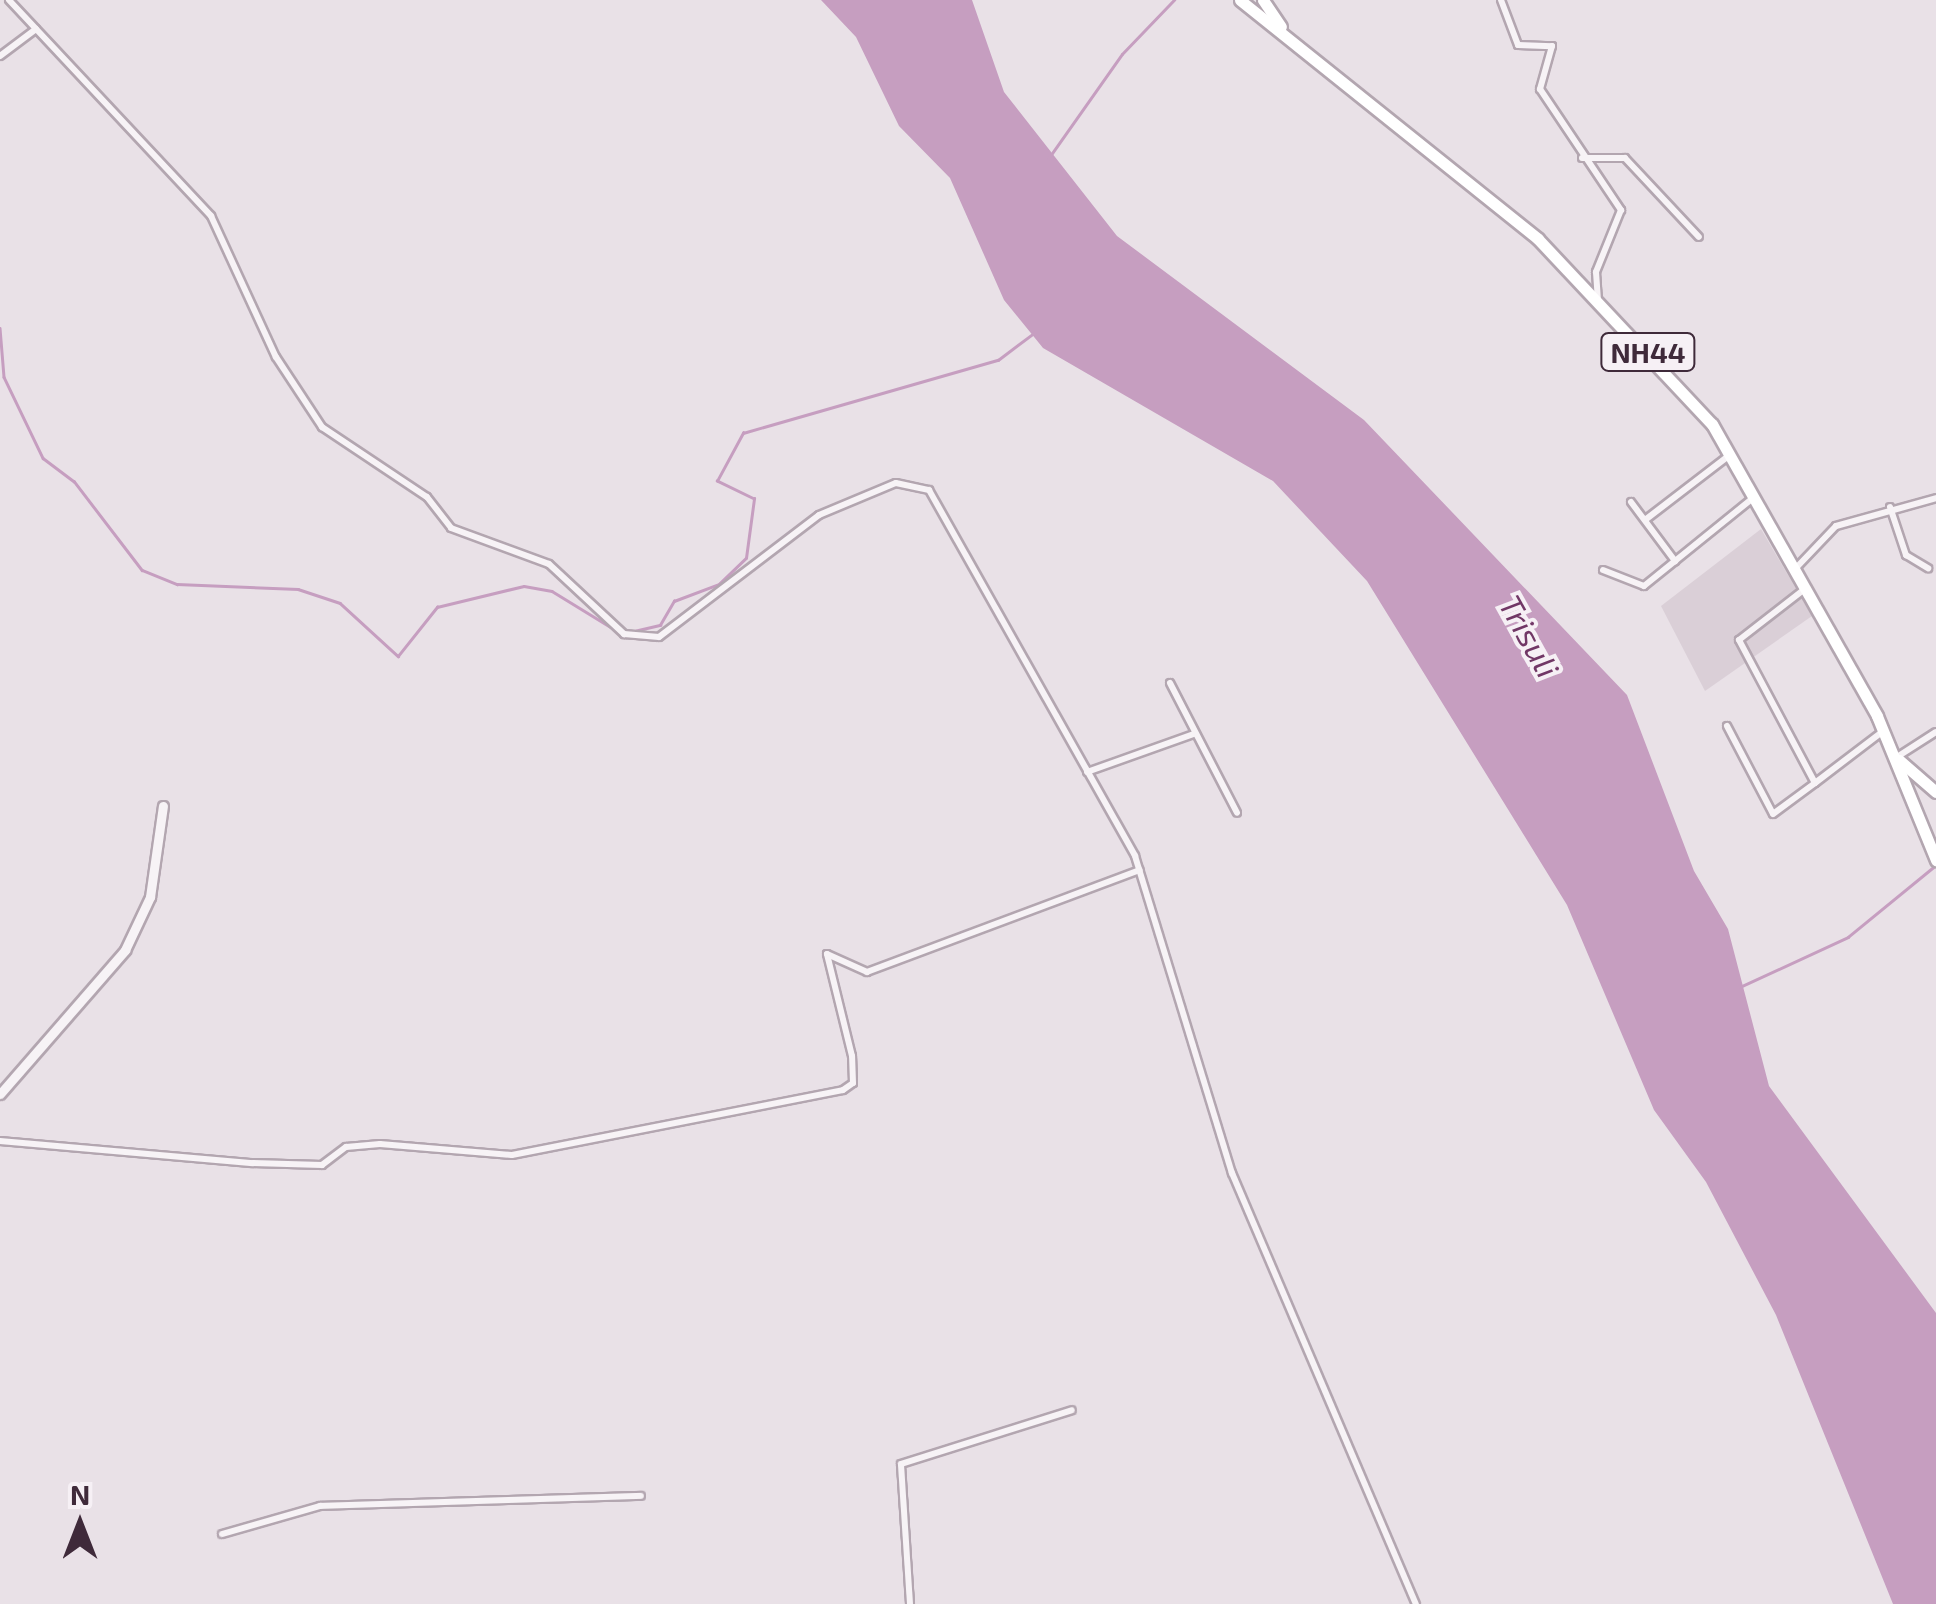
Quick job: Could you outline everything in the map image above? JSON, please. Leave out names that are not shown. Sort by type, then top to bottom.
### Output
[{"type":"highway","name":"NH44","points":[[1240,0],[1493,200],[1687,394],[1731,454],[1884,730],[1936,860]]},
{"type":"highway","name":"NH44","points":[[1263,0],[1290,39]]},
{"type":"highway","name":"NH44","points":[[1896,758],[1936,792]]},
{"type":"street","points":[[9,0],[211,216],[276,357],[322,427],[427,497],[451,528],[549,564],[624,634],[648,640],[788,546],[819,515],[896,483],[922,487],[1140,870],[1232,1173],[1416,1604]]},
{"type":"street","points":[[1501,0],[1518,45],[1552,46],[1540,89],[1622,218],[1596,272],[1598,304]]},
{"type":"street","points":[[0,56],[36,29]]},
{"type":"street","points":[[1582,158],[1624,158],[1699,236]]},
{"type":"street","points":[[1645,520],[1731,454]]},
{"type":"street","points":[[1604,570],[1644,586],[1754,498]]},
{"type":"street","points":[[1795,569],[1836,526],[1890,507],[1936,498]]},
{"type":"street","points":[[1631,502],[1676,560]]},
{"type":"street","points":[[1890,507],[1901,548],[1928,568]]},
{"type":"street","points":[[1806,588],[1739,640],[1815,783]]},
{"type":"street","points":[[1170,683],[1237,813]]},
{"type":"street","points":[[1727,726],[1773,814],[1884,730]]},
{"type":"street","points":[[1896,758],[1936,732]]},
{"type":"street","points":[[1087,772],[1195,734]]},
{"type":"street","points":[[0,1094],[125,950],[150,897],[162,806]]},
{"type":"street","points":[[0,1140],[253,1163],[322,1165],[346,1147],[380,1144],[512,1155],[842,1090],[853,1083],[852,1056],[827,954],[866,972],[1140,870]]},
{"type":"street","points":[[910,1604],[901,1464],[1072,1410]]},
{"type":"street","points":[[222,1534],[320,1506],[641,1496]]},
{"type":"shaded area","points":[[1761,529],[1812,616],[1705,691],[1661,606]]},
{"type":"water","name":"Trisuli","points":[[821,0],[972,0],[1004,92],[1117,236],[1364,420],[1627,695],[1694,871],[1728,929],[1769,1086],[1936,1313],[1936,1604],[1893,1604],[1776,1315],[1706,1182],[1654,1110],[1567,905],[1367,581],[1273,481],[1043,348],[1004,300],[950,178],[899,126],[856,37]]},
{"type":"waterway","points":[[1048,159],[1122,54],[1174,0]]},
{"type":"waterway","points":[[0,328],[4,377],[43,458],[74,481],[142,570],[177,584],[298,589],[340,603],[398,656],[437,607],[524,586],[552,591],[617,631]]},
{"type":"waterway","points":[[634,631],[660,625],[674,601],[719,584],[746,558],[754,499],[717,481],[743,433],[998,360],[1034,333]]},
{"type":"waterway","points":[[1740,987],[1848,937],[1936,865]]}]
